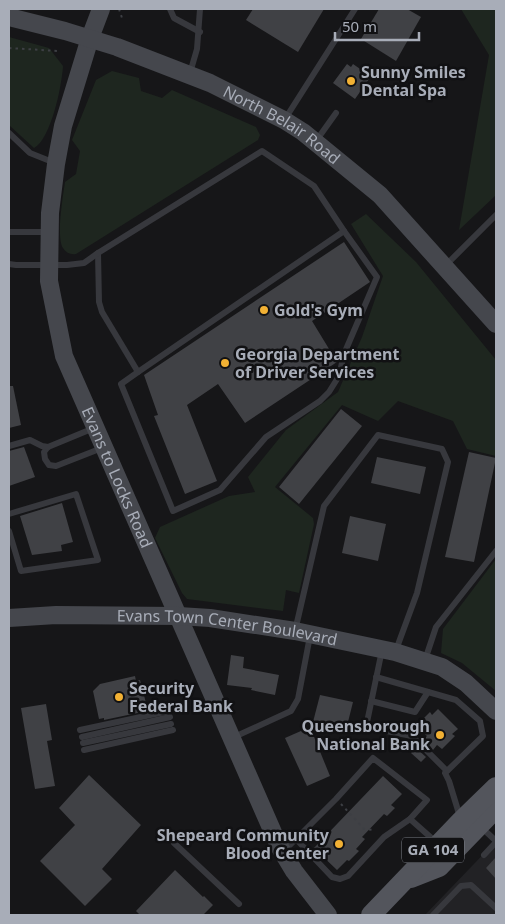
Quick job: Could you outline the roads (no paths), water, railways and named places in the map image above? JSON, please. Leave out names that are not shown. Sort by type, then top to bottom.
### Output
[{"type":"main road","name":"GA 104","points":[[372,915],[439,844],[469,820],[496,787]]},
{"type":"main road","points":[[405,880],[439,867],[469,820],[496,808]]},
{"type":"street","name":"Evans to Locks Road","points":[[101,9],[90,38],[64,126],[56,164],[50,213],[49,281],[64,356],[282,852],[294,871],[328,915]]},
{"type":"street","name":"North Belair Road","points":[[9,17],[90,38],[210,82],[284,120],[316,142],[380,195],[496,324]]},
{"type":"street","name":"Evans Town Center Boulevard","points":[[9,618],[65,615],[179,616],[210,618],[303,633],[388,650],[433,664],[466,683],[496,711]]},
{"type":"lane","points":[[170,9],[174,18],[200,32]]},
{"type":"lane","points":[[284,120],[355,9]]},
{"type":"lane","points":[[190,75],[197,49],[203,10]]},
{"type":"lane","points":[[316,142],[336,112]]},
{"type":"lane","points":[[9,133],[30,153],[56,164]]},
{"type":"lane","points":[[9,264],[49,266],[84,263],[262,151],[314,186],[377,277],[344,354],[339,376],[329,392],[320,401],[266,437],[220,490],[173,511],[121,384],[344,231]]},
{"type":"lane","points":[[444,267],[496,215]]},
{"type":"lane","points":[[9,232],[50,232]]},
{"type":"lane","points":[[98,253],[99,302],[102,312],[138,372]]},
{"type":"lane","points":[[96,428],[48,447],[45,449],[44,456],[47,463],[52,466],[104,447]]},
{"type":"lane","points":[[231,739],[291,711],[298,699],[303,633],[324,506],[378,436],[442,449],[448,462],[417,593],[376,677],[366,727],[412,736],[447,771]]},
{"type":"lane","points":[[9,446],[30,440],[48,447]]},
{"type":"lane","points":[[9,514],[76,494],[98,560],[21,570],[9,531]]},
{"type":"lane","points":[[433,664],[436,626],[496,551]]},
{"type":"lane","points":[[376,677],[456,700],[480,722],[483,736],[445,773],[469,820],[496,842],[484,855]]},
{"type":"lane","points":[[372,701],[415,712],[428,692]]},
{"type":"lane","points":[[171,720],[82,740],[171,720]]},
{"type":"lane","points":[[282,852],[373,758],[428,800],[410,819],[384,837],[348,876],[340,879],[332,877],[296,839]]},
{"type":"lane","points":[[410,819],[439,844]]},
{"type":"lane","points":[[174,843],[239,904]]},
{"type":"lane","points":[[433,915],[461,886],[471,885],[496,908]]},
{"type":"place","name":"Sunny Smiles Dental Spa","points":[[351,81]]},
{"type":"place","name":"Gold's Gym","points":[[264,310]]},
{"type":"place","name":"Georgia Department of Driver Services","points":[[225,363]]},
{"type":"place","name":"Security Federal Bank","points":[[119,697]]},
{"type":"place","name":"Queensborough National Bank","points":[[440,735]]},
{"type":"place","name":"Shepeard Community Blood Center","points":[[339,844]]}]
